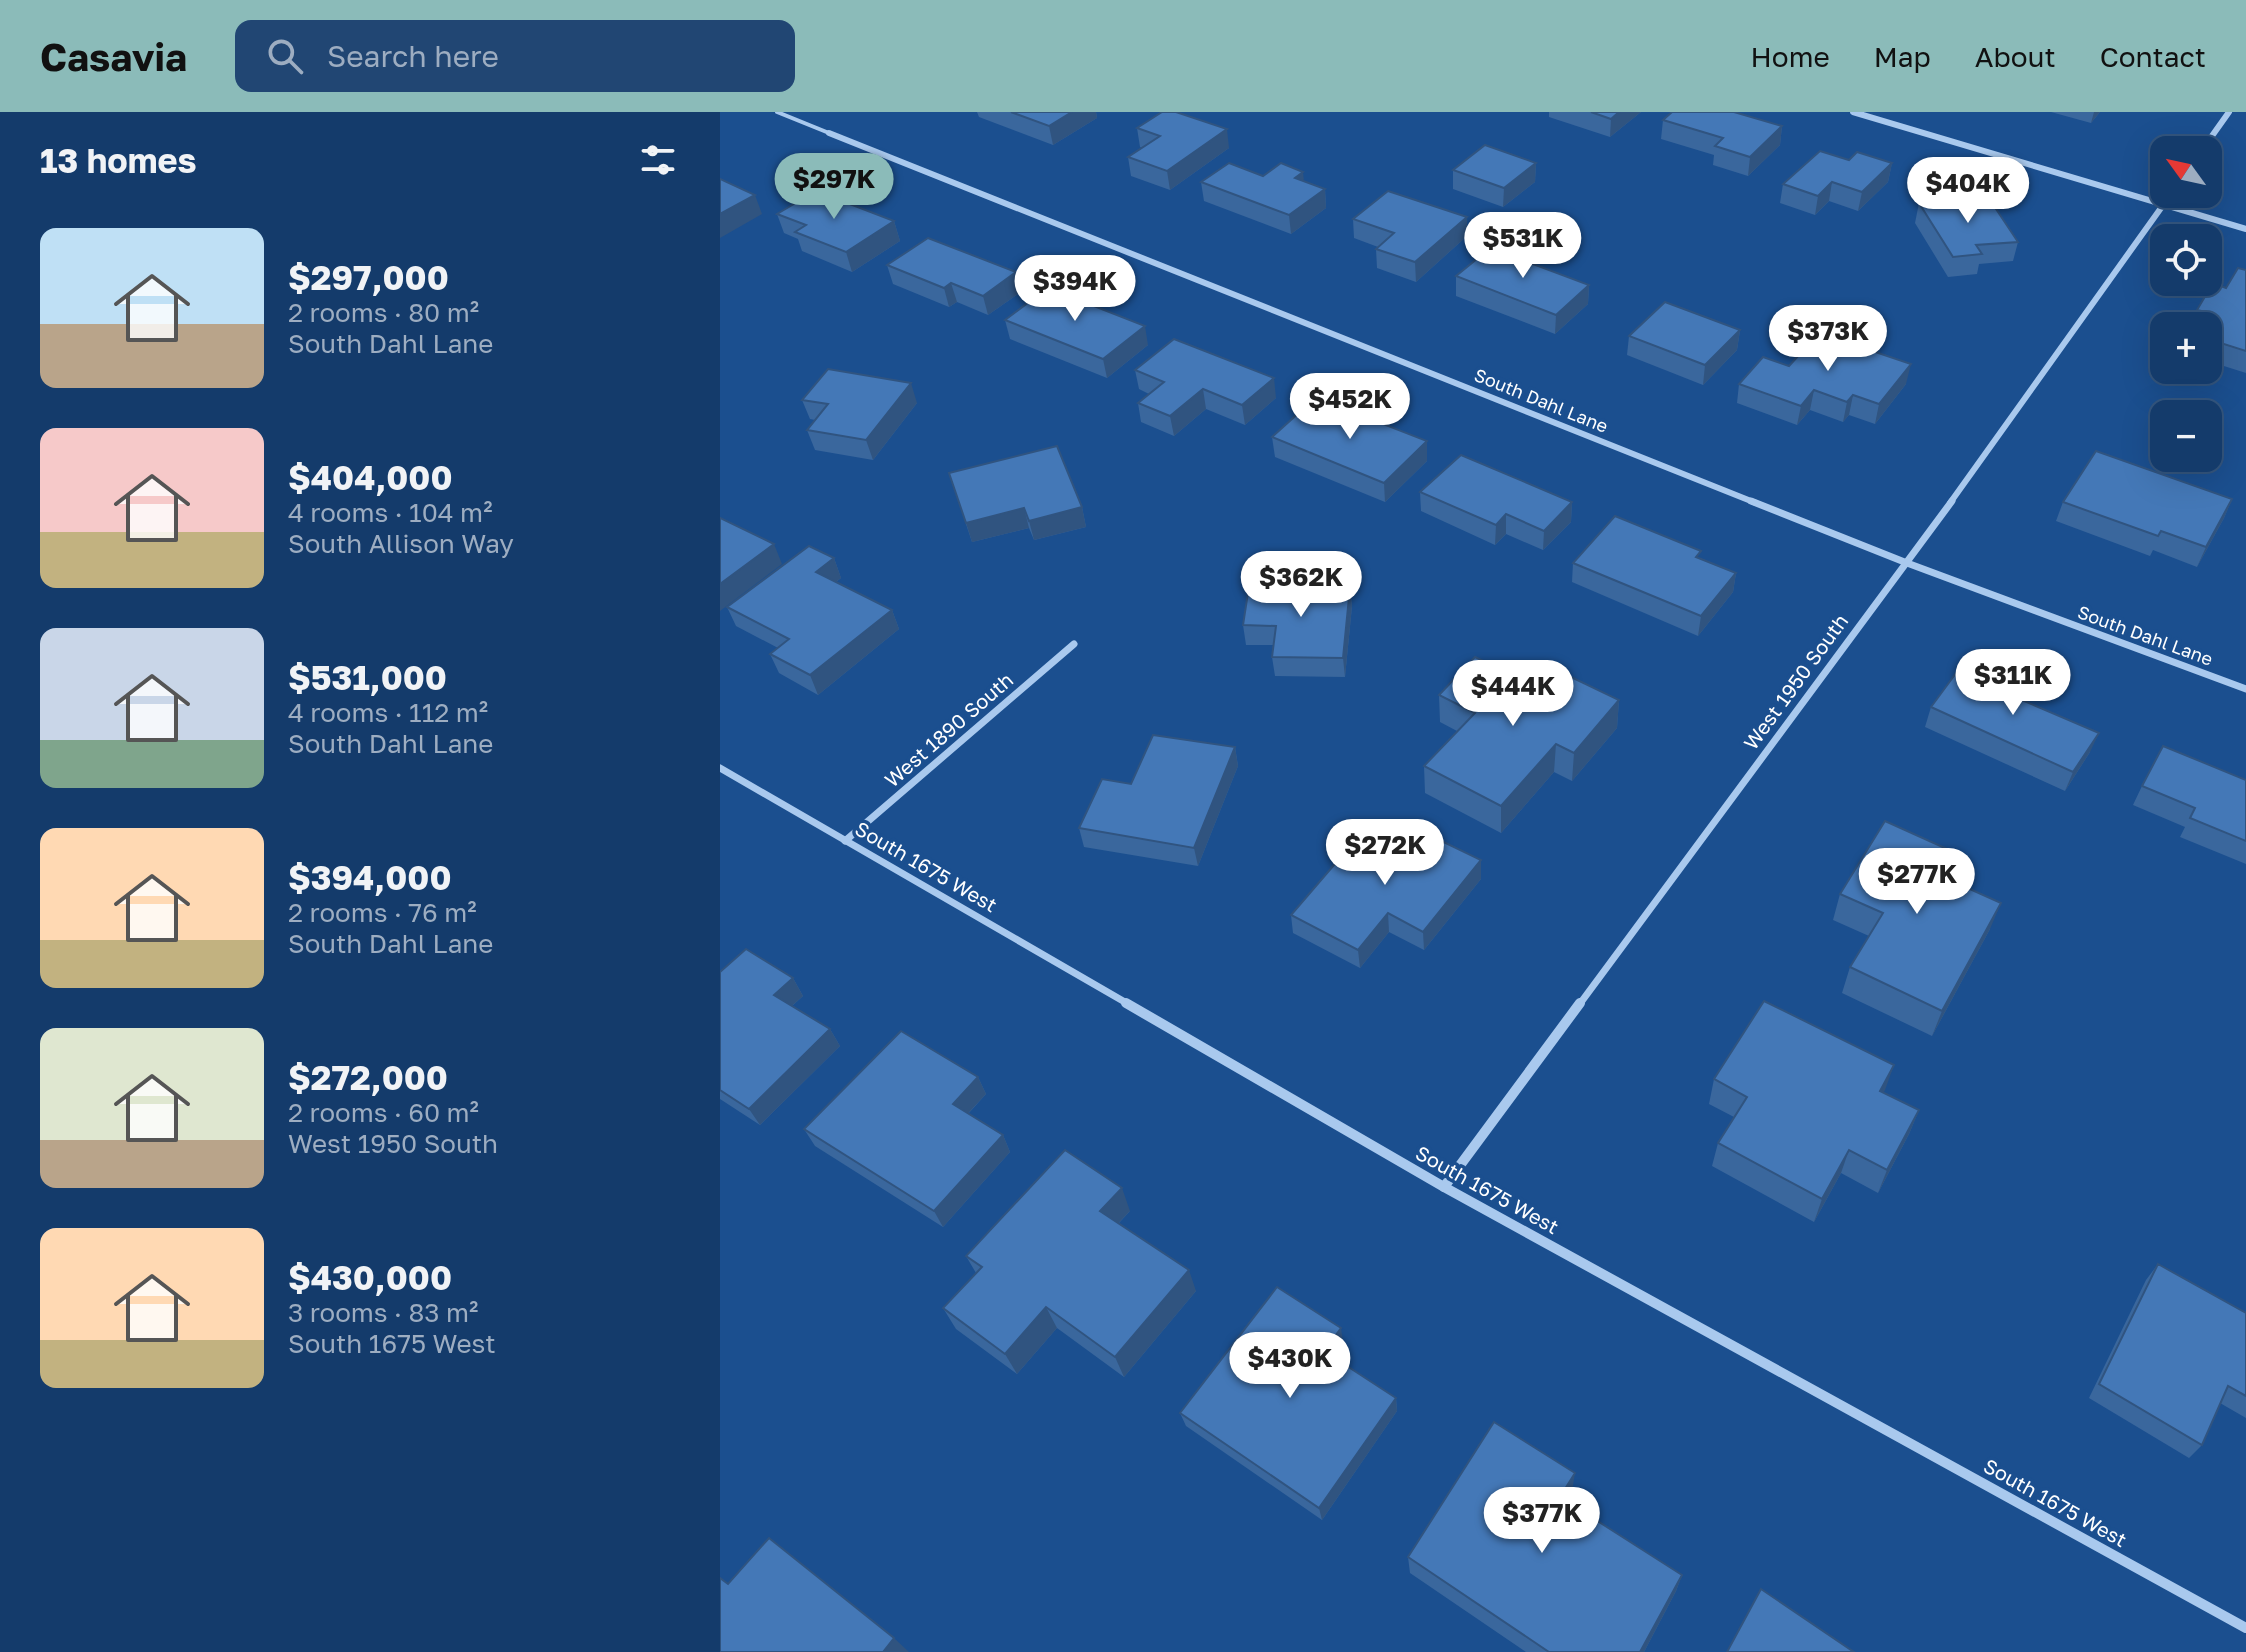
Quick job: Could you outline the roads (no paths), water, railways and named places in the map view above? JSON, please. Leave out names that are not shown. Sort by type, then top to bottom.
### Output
[{"type":"street","points":[[1853,112],[2150,201]]},
{"type":"street","points":[[2212,136],[2229,112]]},
{"type":"street","name":"South Dahl Lane","points":[[829,133],[1907,563],[2246,689]]},
{"type":"street","name":"West 1950 South","points":[[1444,1187],[1907,563],[2161,208]]},
{"type":"street","points":[[2173,208],[2246,229]]},
{"type":"street","name":"West 1890 South","points":[[845,841],[1074,644]]},
{"type":"street","name":"South 1675 West","points":[[720,768],[1444,1187],[2246,1628]]},
{"type":"lane","points":[[777,112],[829,133]]}]
